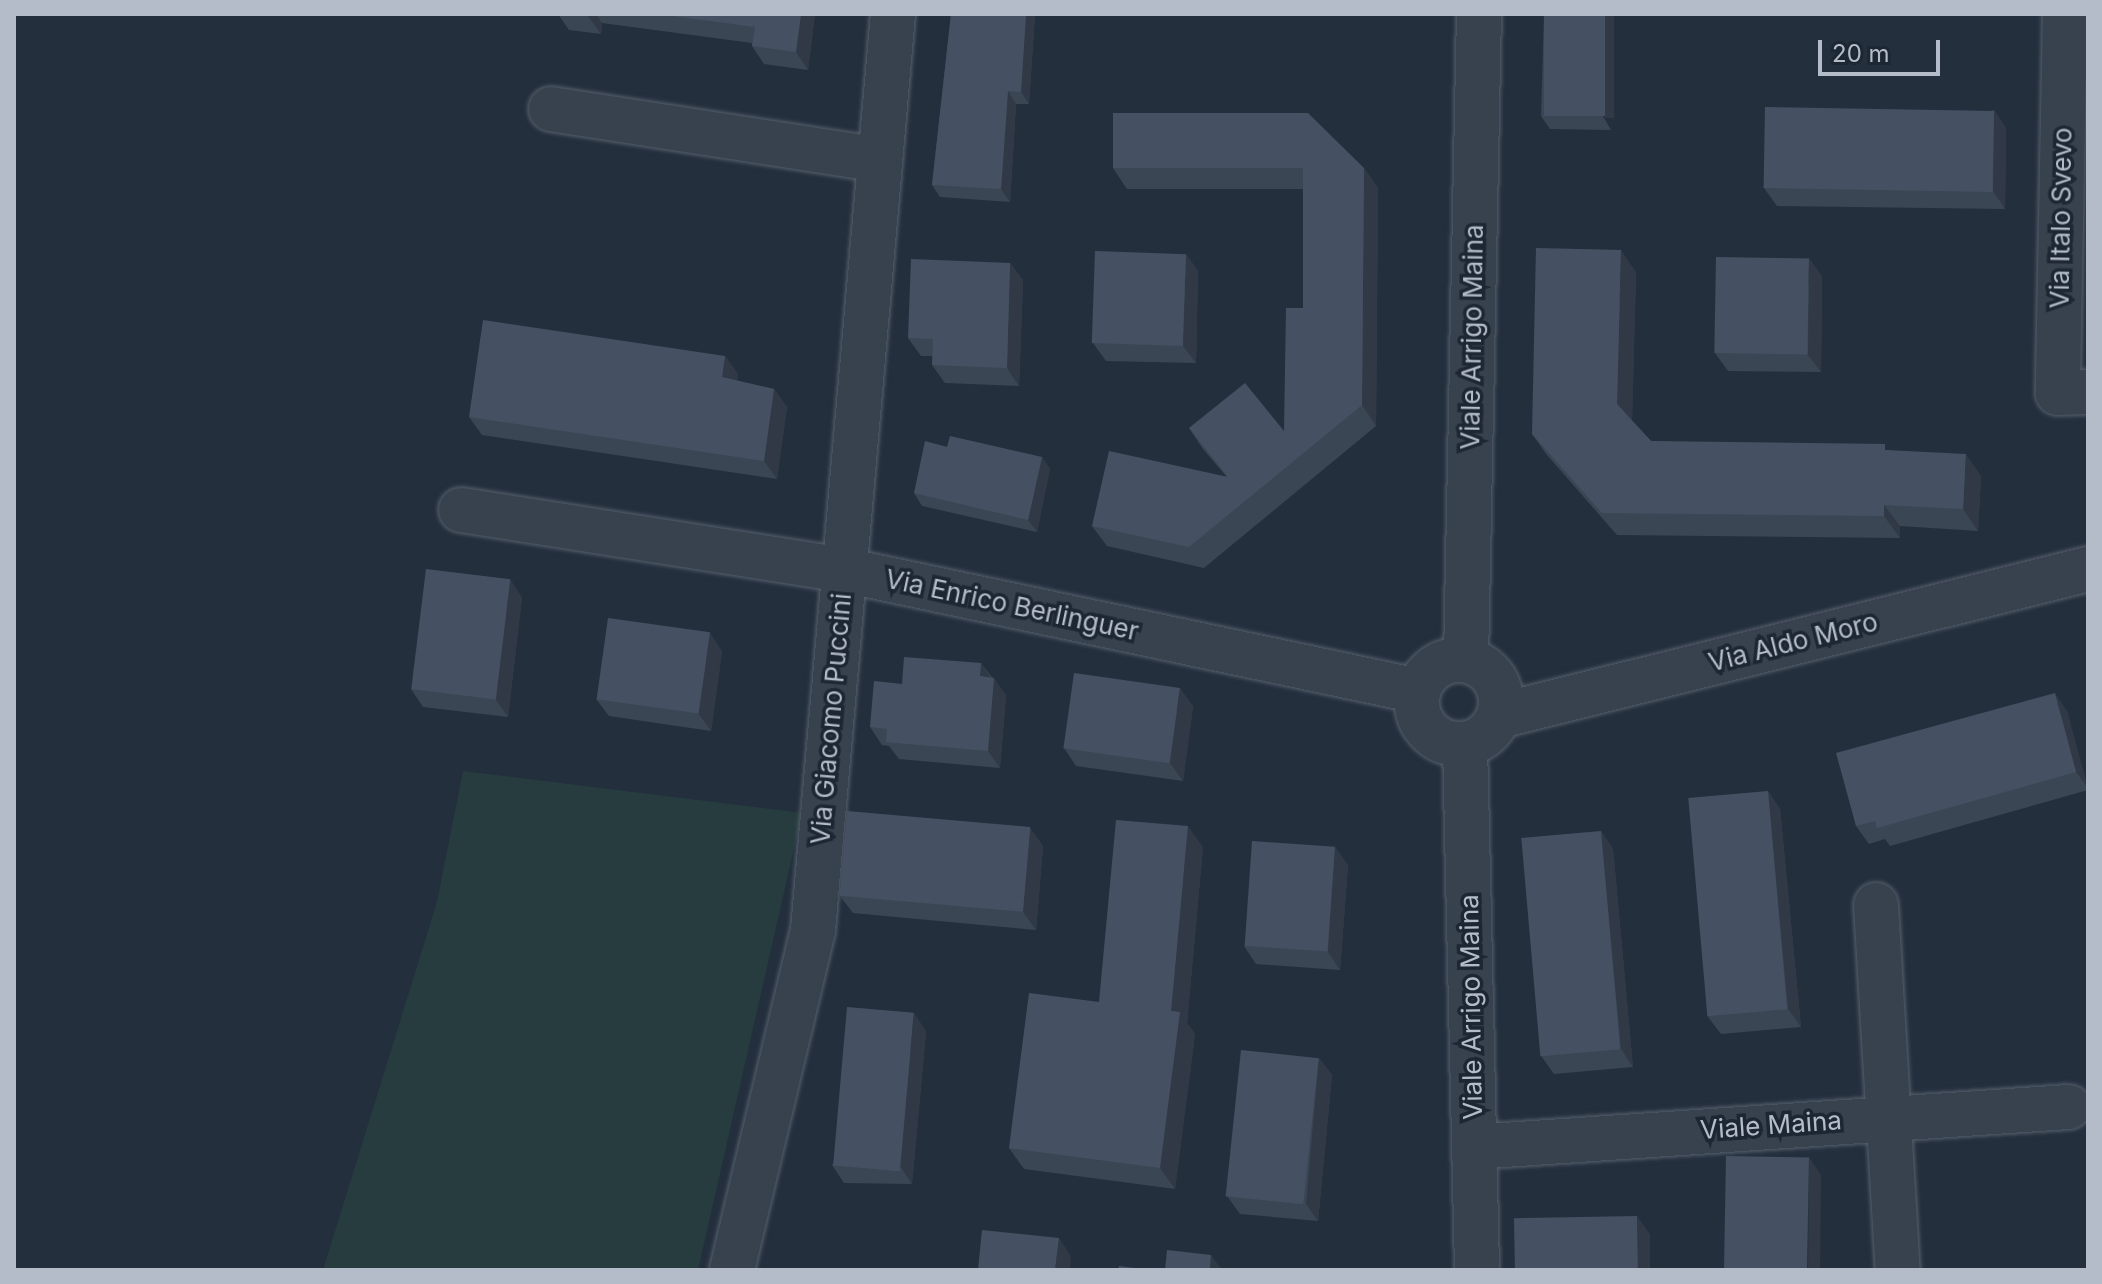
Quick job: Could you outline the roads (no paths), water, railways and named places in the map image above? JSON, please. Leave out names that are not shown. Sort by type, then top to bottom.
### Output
[{"type":"street","name":"Via Giacomo Puccini","points":[[732,1270],[813,930],[893,14]]},
{"type":"street","name":"Viale Arrigo Maina","points":[[1466,660],[1479,14]]},
{"type":"street","name":"Via Italo Svevo","points":[[2065,14],[2058,393],[2088,392]]},
{"type":"street","points":[[551,109],[880,160]]},
{"type":"street","name":"Via Enrico Berlinguer","points":[[461,510],[844,570],[1418,691]]},
{"type":"street","name":"Via Aldo Moro","points":[[1499,716],[2088,569]]},
{"type":"street","points":[[1466,660],[1498,687],[1499,716],[1486,735],[1465,744],[1427,730],[1418,691],[1431,670],[1466,660]]},
{"type":"street","name":"Viale Arrigo Maina","points":[[1465,744],[1477,1270]]},
{"type":"street","points":[[1876,905],[1898,1270]]},
{"type":"street","name":"Viale Maina","points":[[1474,1147],[1891,1116],[2069,1107]]}]
